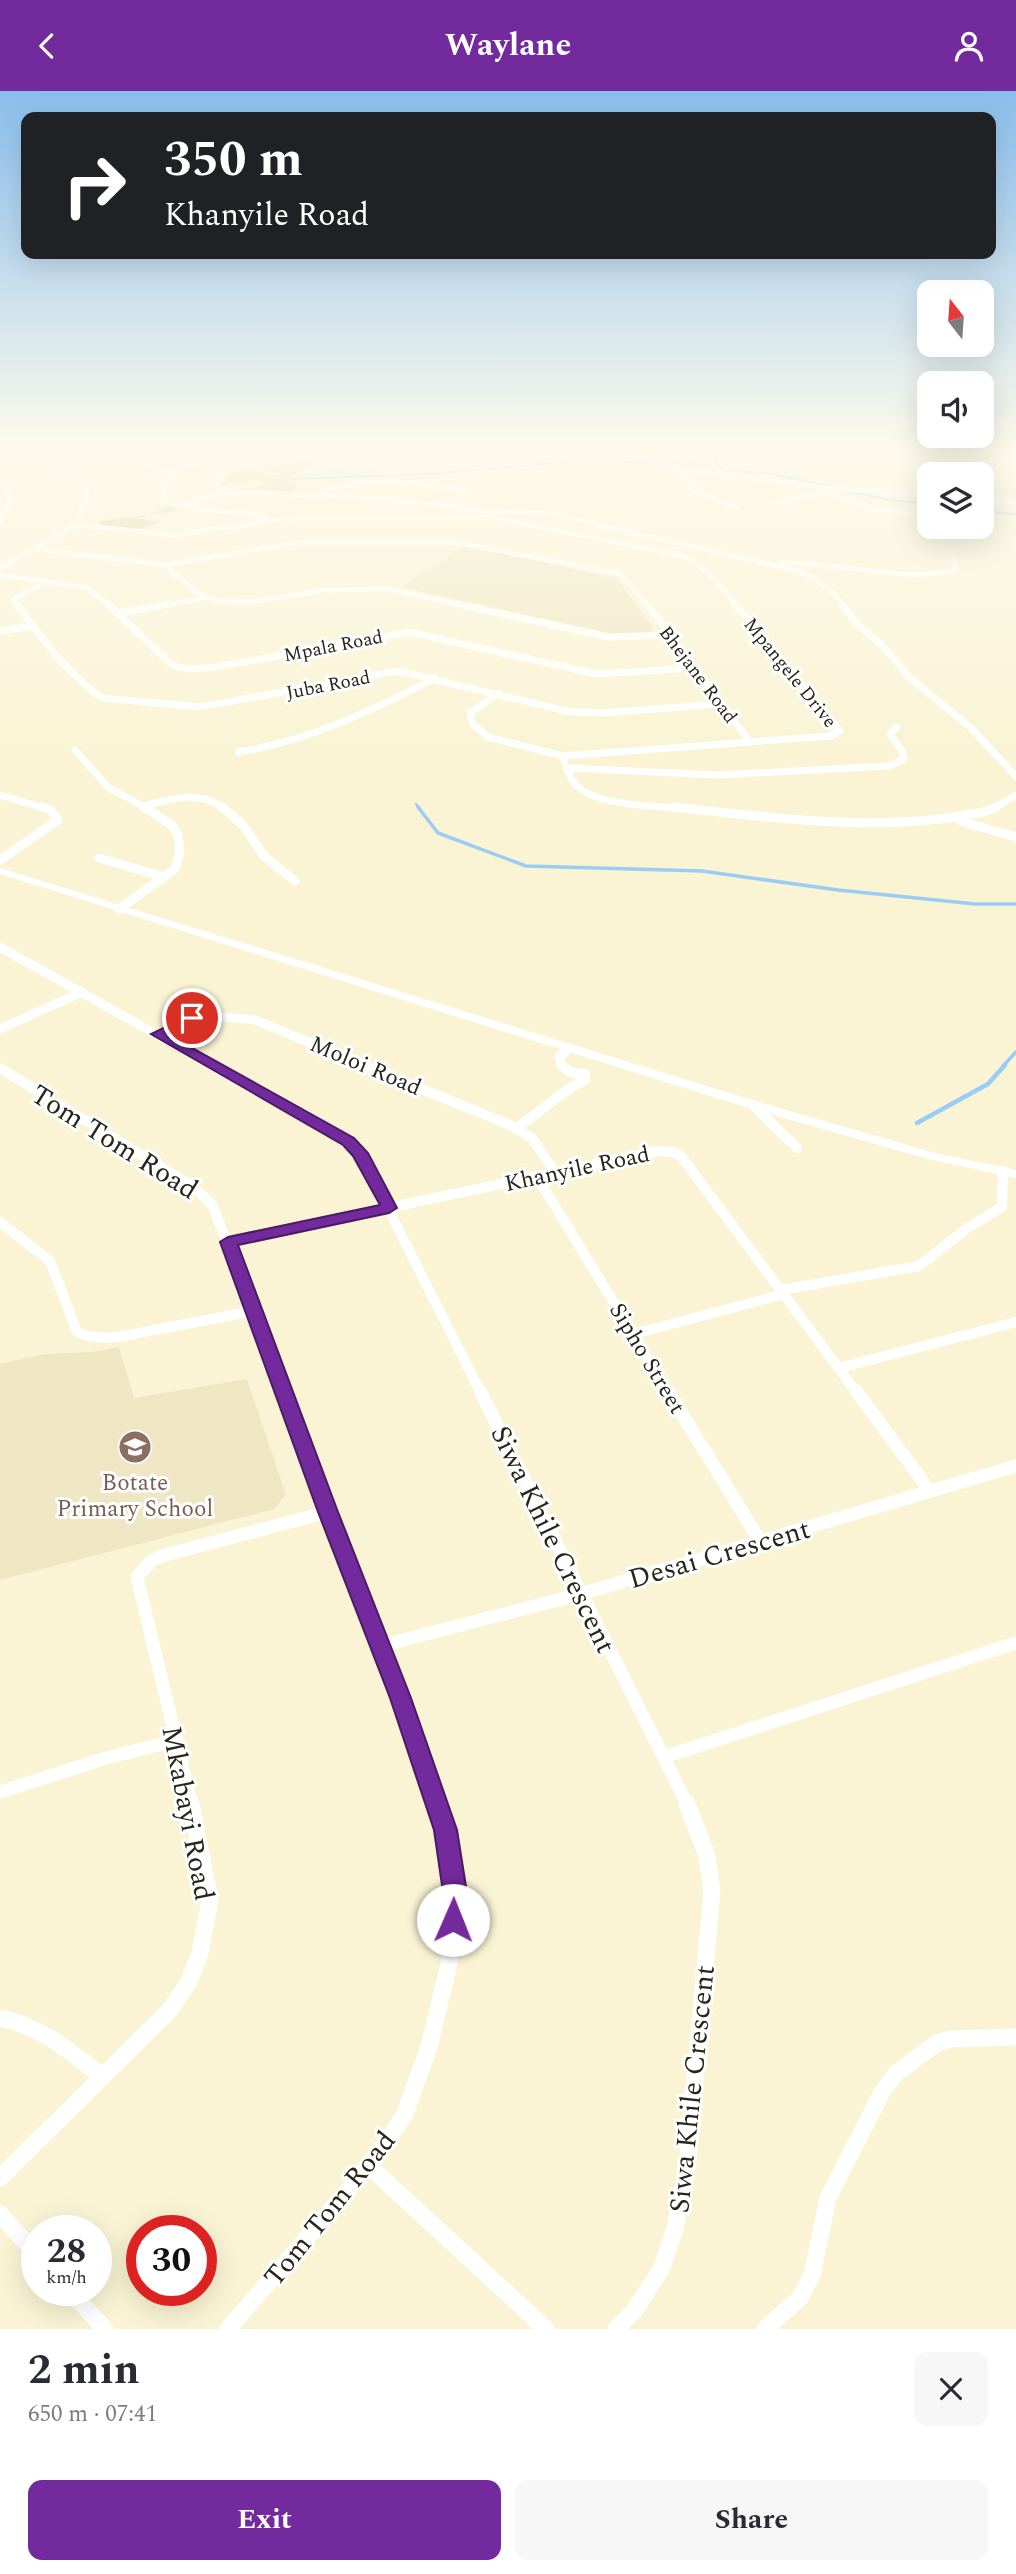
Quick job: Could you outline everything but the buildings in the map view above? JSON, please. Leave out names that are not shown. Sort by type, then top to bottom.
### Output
[{"type":"street","points":[[0,568],[35,549]]},
{"type":"street","name":"Bhejane Road","points":[[40,549],[165,565],[261,549]]},
{"type":"street","name":"Bhejane Road","points":[[498,549],[621,574],[628,579],[750,742]]},
{"type":"street","name":"Mpangele Drive","points":[[499,693],[476,706],[470,713],[473,724],[482,733],[563,756],[837,734],[840,728],[697,562],[680,555],[652,549]]},
{"type":"street","points":[[701,549],[774,564],[816,578],[829,589],[856,623],[882,645],[910,678],[980,736],[1016,775]]},
{"type":"street","points":[[774,564],[804,561],[923,576],[955,570],[954,559]]},
{"type":"street","points":[[165,565],[205,598]]},
{"type":"street","name":"Mpala Road","points":[[0,575],[88,588],[119,613],[173,666],[188,669],[222,666],[409,632],[597,674],[695,668]]},
{"type":"street","points":[[0,601],[13,600],[46,580]]},
{"type":"street","points":[[119,613],[205,598],[243,602],[326,590],[396,590],[608,637],[671,635]]},
{"type":"street","name":"Juba Road","points":[[13,600],[32,626],[90,690],[103,698],[200,707],[388,672],[407,672],[571,712],[721,704]]},
{"type":"street","points":[[0,631],[32,626]]},
{"type":"street","points":[[238,752],[279,746],[307,738],[379,708],[435,678]]},
{"type":"street","points":[[566,768],[718,775],[889,766],[904,759],[903,752],[890,734],[897,727]]},
{"type":"street","points":[[75,750],[108,787],[163,817],[179,837],[175,869],[119,909]]},
{"type":"street","points":[[563,756],[568,777],[581,790],[608,800],[769,817],[954,819],[1000,809],[1016,795]]},
{"type":"street","points":[[0,795],[51,810],[58,820],[0,869]]},
{"type":"street","points":[[145,806],[187,796],[212,799],[236,817],[263,855],[295,881]]},
{"type":"street","points":[[954,819],[1016,838]]},
{"type":"street","points":[[99,857],[164,877]]},
{"type":"street","points":[[0,869],[119,909],[753,1105],[933,1156],[1016,1174]]},
{"type":"street","name":"Siwa Khile Crescent","points":[[0,947],[348,1142],[360,1153],[664,1757],[709,1860],[712,1891],[687,2167],[675,2229],[662,2268],[634,2311],[616,2329]]},
{"type":"street","points":[[0,1028],[80,993]]},
{"type":"street","name":"Moloi Road","points":[[158,1034],[202,1016],[228,1015],[255,1020],[516,1128],[539,1146],[554,1171]]},
{"type":"street","points":[[516,1128],[537,1116],[573,1085],[586,1080],[585,1074],[572,1073],[562,1067],[559,1057],[570,1048]]},
{"type":"street","name":"Tom Tom Road","points":[[0,1067],[195,1188],[213,1206],[380,1646],[446,1830],[456,1899],[449,1964],[421,2073],[404,2116],[369,2166],[228,2329]]},
{"type":"street","points":[[753,1105],[797,1148]]},
{"type":"street","name":"Khanyile Road","points":[[228,1242],[554,1171],[656,1151],[673,1152],[681,1156],[930,1491]]},
{"type":"street","points":[[634,1334],[782,1292],[919,1266],[967,1229],[1002,1207],[1003,1171]]},
{"type":"street","name":"Sipho Street","points":[[536,1175],[760,1541]]},
{"type":"street","points":[[1004,1198],[1016,1200]]},
{"type":"street","points":[[0,1222],[50,1261],[77,1332],[88,1337],[101,1339],[254,1311]]},
{"type":"street","points":[[839,1368],[1016,1322]]},
{"type":"street","name":"Desai Crescent","points":[[380,1646],[581,1594],[1016,1466]]},
{"type":"street","name":"Mkabayi Road","points":[[0,2178],[170,2010],[190,1980],[206,1933],[210,1900],[177,1740],[137,1577],[152,1560],[164,1555],[328,1512]]},
{"type":"street","points":[[664,1757],[1016,1643]]},
{"type":"street","points":[[0,1792],[103,1759],[177,1740]]},
{"type":"street","points":[[0,2018],[11,2019],[43,2031],[103,2077]]},
{"type":"street","points":[[765,2329],[800,2298],[812,2275],[828,2198],[881,2094],[895,2074],[919,2054],[944,2041],[1016,2037]]},
{"type":"street","points":[[369,2166],[546,2329]]},
{"type":"street","points":[[0,2214],[21,2237]]},
{"type":"street","points":[[84,2306],[105,2329]]},
{"type":"shaded area","points":[[459,549],[490,549],[617,579],[655,630],[648,633],[613,634],[401,587]]},
{"type":"shaded area","name":"Botate Primary School","points":[[119,1347],[134,1398],[247,1379],[286,1495],[274,1509],[0,1580],[0,1364],[45,1354],[92,1352]]},
{"type":"waterway","points":[[416,804],[420,809]]},
{"type":"waterway","points":[[418,807],[438,833],[526,866],[702,871],[838,890],[975,904],[1016,904]]},
{"type":"waterway","points":[[1003,1066],[1016,1052]]},
{"type":"waterway","points":[[917,1123],[988,1084],[1005,1065]]},
{"type":"place","name":"Botate Primary School","points":[[135,1447]]},
{"type":"route","points":[[192,1018],[158,1034],[355,1147],[389,1208],[228,1242],[400,1698],[446,1830],[456,1899],[453,1920]]}]
